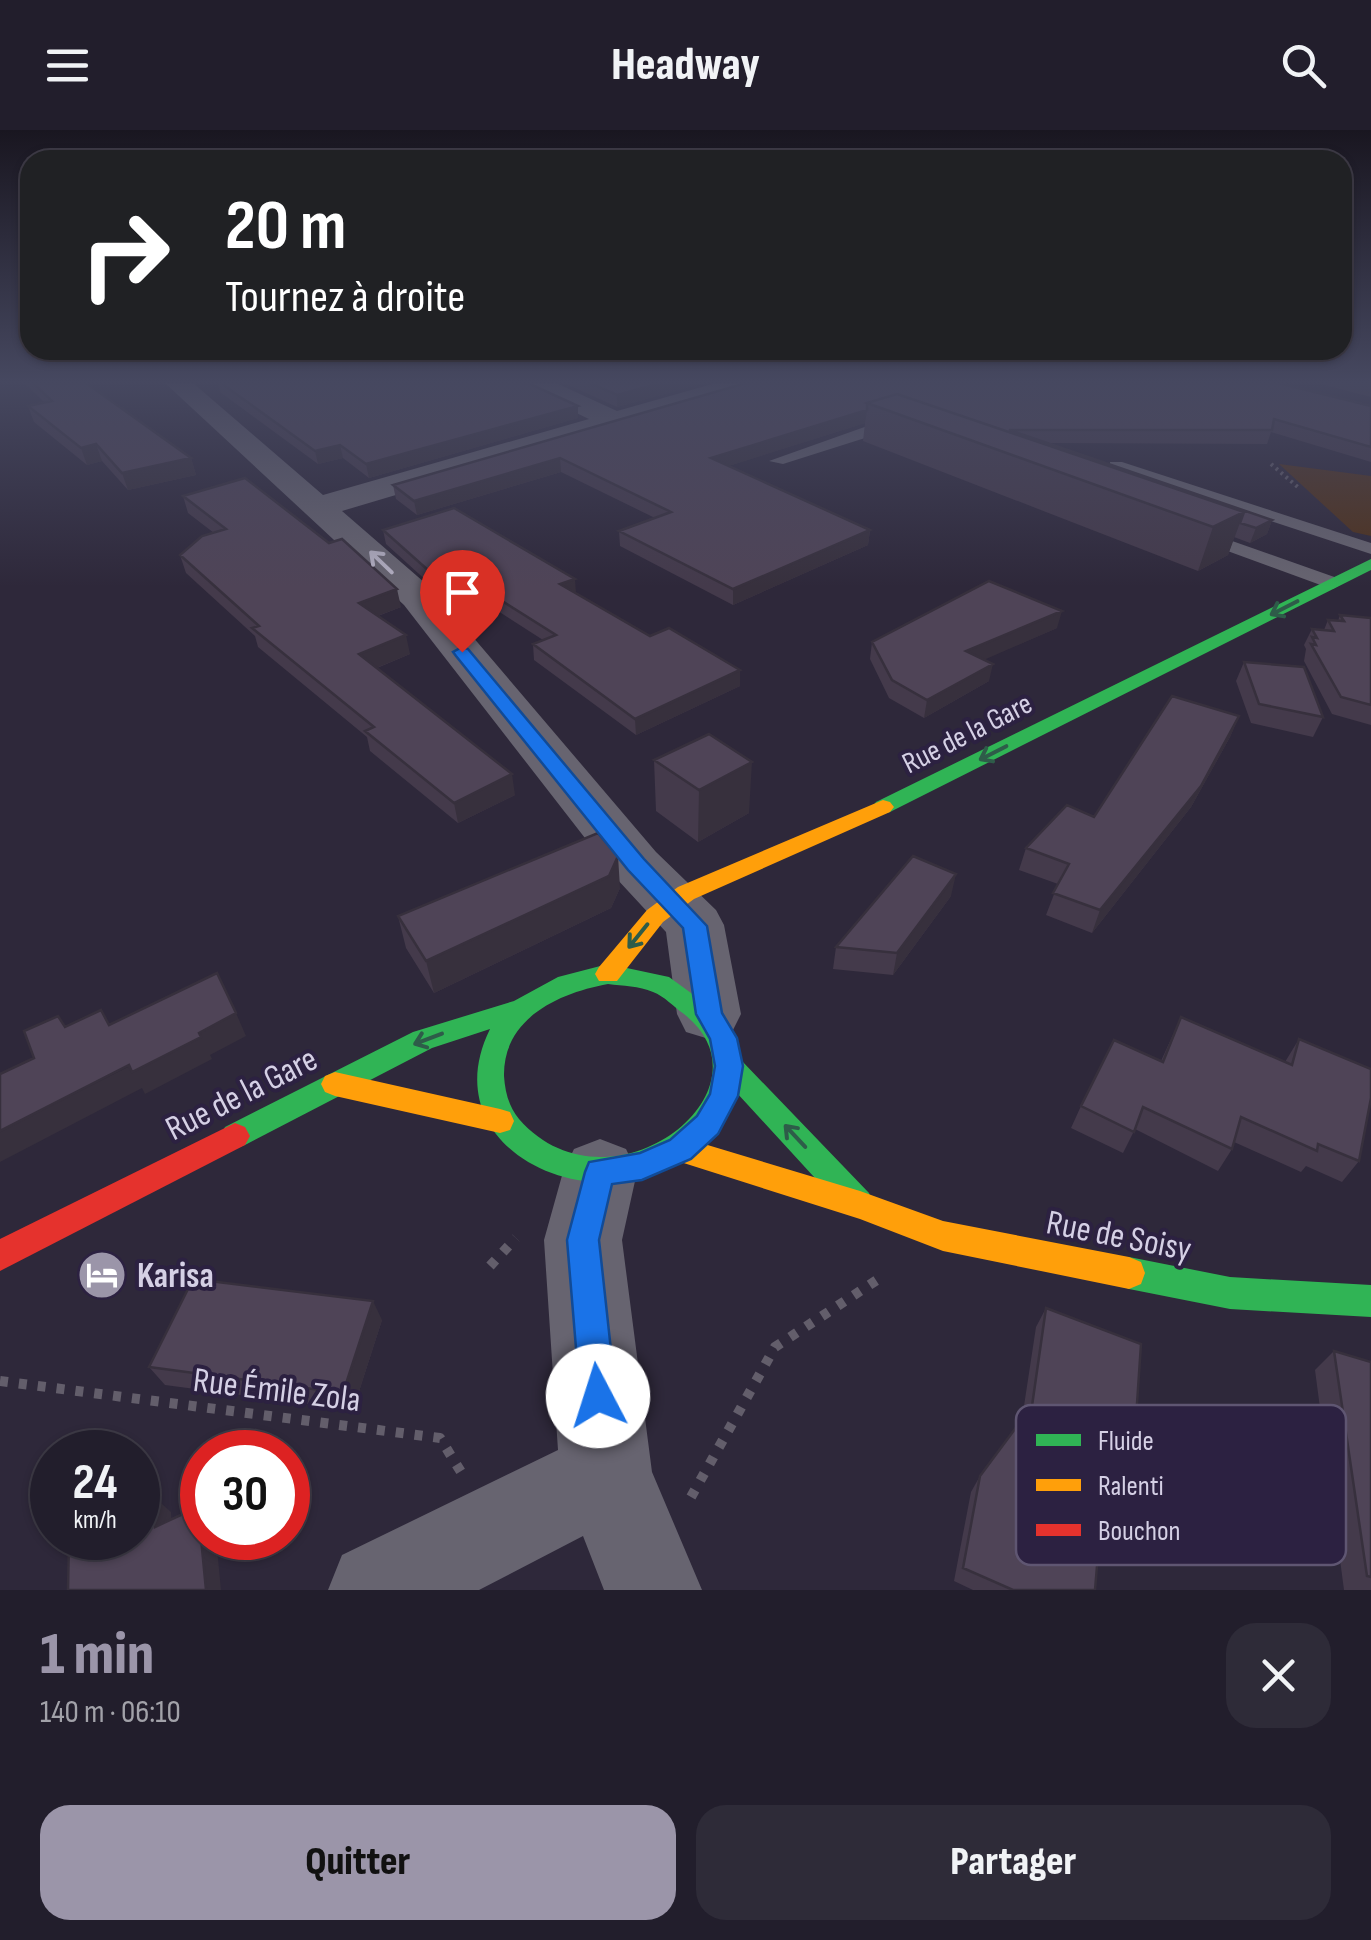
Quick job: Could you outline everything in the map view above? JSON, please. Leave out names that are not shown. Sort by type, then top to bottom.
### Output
[{"type":"main road","name":"Rue de la Gare","points":[[608,974],[672,902],[886,806],[1371,564]]},
{"type":"main road","points":[[608,974],[665,983],[690,996],[719,1040],[724,1096],[708,1125],[681,1150],[642,1167],[600,1172],[558,1165],[524,1148],[500,1121],[488,1092],[490,1062],[501,1033],[520,1009],[561,985],[608,974]]},
{"type":"main road","name":"Rue de la Gare","points":[[0,1256],[422,1040],[520,1009]]},
{"type":"main road","name":"Rue de Soisy","points":[[719,1040],[860,1206]]},
{"type":"main road","points":[[335,1084],[500,1121]]},
{"type":"main road","name":"Rue de Soisy","points":[[681,1150],[943,1236],[1230,1293],[1371,1301]]},
{"type":"street","points":[[254,451],[418,597],[636,865],[695,926],[719,1040]]},
{"type":"street","points":[[316,508],[509,451]]},
{"type":"street","points":[[600,1172],[583,1240],[606,1474],[650,1583]]},
{"type":"street","points":[[376,1590],[606,1474]]},
{"type":"lane","points":[[777,460],[804,451]]},
{"type":"lane","points":[[1116,465],[1371,549]]},
{"type":"lane","points":[[1183,528],[1333,583]]},
{"type":"path","points":[[650,1583],[775,1346],[943,1236]]},
{"type":"path","name":"Rue Émile Zola","points":[[0,1381],[440,1438],[496,1530]]},
{"type":"shaded area","points":[[1279,464],[1371,476],[1371,536],[1353,532]]},
{"type":"building","points":[[102,451],[181,451],[191,458],[122,473]]},
{"type":"building","points":[[348,451],[413,451],[366,464]]},
{"type":"building","points":[[510,451],[733,451],[711,458],[870,530],[733,589],[619,531],[671,512],[560,458],[414,501],[393,485]]},
{"type":"building","points":[[1001,451],[1065,451],[1244,512],[1213,527]]},
{"type":"building","points":[[1065,451],[1272,520],[1256,528],[1240,523],[1244,512]]},
{"type":"building","points":[[245,478],[329,543],[342,539],[397,589],[359,603],[406,635],[359,654],[512,774],[454,803],[365,731],[374,727],[252,628],[259,626],[180,555],[202,536],[226,529],[183,496]]},
{"type":"building","points":[[454,508],[575,579],[560,584],[650,636],[669,628],[740,670],[635,719],[533,644],[556,635],[456,572],[438,579],[383,530]]},
{"type":"building","points":[[989,581],[1062,611],[966,651],[993,664],[927,700],[892,680],[872,642]]},
{"type":"building","points":[[1340,615],[1371,618],[1371,705],[1341,697],[1311,644],[1316,645],[1312,637],[1317,638],[1312,629],[1334,631],[1328,620],[1344,621]]},
{"type":"building","points":[[1244,662],[1304,667],[1323,717],[1259,704]]},
{"type":"building","points":[[1172,696],[1239,716],[1201,786],[1100,910],[1053,893],[1069,864],[1026,848],[1067,805],[1094,817]]},
{"type":"building","points":[[709,734],[752,762],[699,790],[654,760]]},
{"type":"building","points":[[598,833],[618,856],[609,876],[426,961],[398,916]]},
{"type":"building","points":[[913,856],[956,874],[897,953],[836,947]]},
{"type":"building","points":[[217,973],[236,1013],[199,1033],[201,1037],[132,1072],[129,1065],[0,1131],[0,1074],[34,1058],[24,1031],[58,1016],[65,1027],[101,1010],[109,1025]]},
{"type":"building","points":[[1181,1017],[1292,1065],[1299,1039],[1371,1069],[1371,1098],[1359,1161],[1318,1144],[1317,1151],[1241,1117],[1232,1149],[1143,1107],[1134,1132],[1081,1106],[1114,1040],[1163,1062]]},
{"type":"building","points":[[193,1279],[373,1301],[343,1393],[149,1367]]},
{"type":"building","points":[[1046,1308],[1141,1344],[1137,1405],[1032,1405]]},
{"type":"building","points":[[1334,1351],[1371,1362],[1371,1577],[1367,1576],[1346,1433],[1346,1405],[1342,1405]]},
{"type":"building","points":[[1016,1428],[1016,1565],[1097,1565],[1095,1590],[1013,1590],[963,1568],[980,1476]]},
{"type":"building","points":[[180,1515],[180,1560],[203,1560],[206,1590],[68,1590],[69,1560],[160,1560],[160,1525]]},
{"type":"traffic: fast","points":[[883,807],[1371,564]]},
{"type":"traffic: fast","points":[[608,974],[667,987],[711,1021],[727,1060],[720,1099],[696,1133],[658,1159],[613,1172],[564,1166],[518,1138],[495,1104],[490,1067],[502,1031],[530,1002],[577,981],[608,974]]},
{"type":"traffic: fast","points":[[235,1136],[423,1040],[520,1009]]},
{"type":"traffic: fast","points":[[729,1066],[858,1203]]},
{"type":"traffic: fast","points":[[1129,1273],[1230,1293],[1371,1301]]},
{"type":"traffic: slow","points":[[608,974],[655,916],[686,893],[883,807]]},
{"type":"traffic: slow","points":[[335,1084],[500,1121]]},
{"type":"traffic: slow","points":[[681,1150],[860,1205],[943,1236],[1129,1273]]},
{"type":"traffic: jam","points":[[0,1256],[235,1136]]},
{"type":"place","name":"Karisa","points":[[102,1275]]},
{"type":"route","points":[[462,652],[636,865],[695,926],[709,1014],[723,1038],[729,1066],[724,1096],[708,1125],[681,1150],[642,1167],[600,1172],[583,1240],[598,1396]]}]
